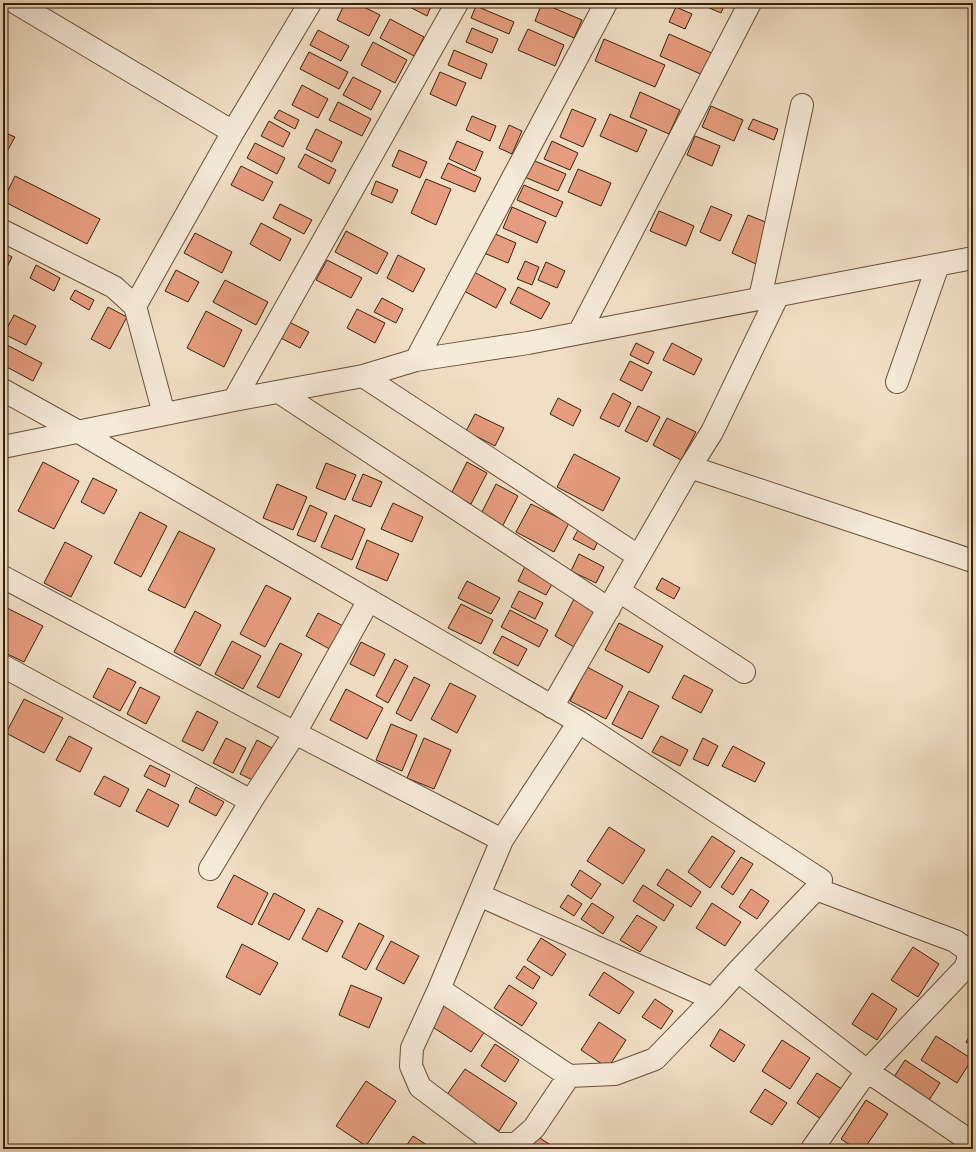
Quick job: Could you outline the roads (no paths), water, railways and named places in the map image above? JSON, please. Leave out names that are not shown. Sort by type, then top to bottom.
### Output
[{"type":"street","points":[[16,3],[233,132]]},
{"type":"street","points":[[135,306],[233,132],[310,3]]},
{"type":"street","points":[[234,400],[457,3]]},
{"type":"street","points":[[416,360],[606,3]]},
{"type":"street","points":[[578,333],[750,3]]},
{"type":"street","points":[[552,707],[638,556],[712,432],[769,297],[802,105]]},
{"type":"street","points":[[3,231],[114,287],[135,306],[164,414]]},
{"type":"street","points":[[3,447],[234,400],[363,376],[416,360],[528,343],[973,258]]},
{"type":"street","points":[[897,382],[938,265]]},
{"type":"street","points":[[363,376],[638,556]]},
{"type":"street","points":[[3,390],[77,431],[579,722],[821,880],[816,888],[655,1059],[615,1074],[569,1076],[439,989]]},
{"type":"street","points":[[279,392],[614,600],[744,672]]},
{"type":"street","points":[[690,467],[973,561]]},
{"type":"street","points":[[3,577],[295,733],[502,840]]},
{"type":"street","points":[[210,869],[251,800],[295,733],[369,600]]},
{"type":"street","points":[[3,666],[251,800]]},
{"type":"street","points":[[569,1076],[534,1128],[516,1144],[496,1144],[420,1087],[411,1066],[412,1048],[439,989],[502,840],[579,722]]},
{"type":"street","points":[[812,1149],[868,1071],[965,968],[969,958],[966,949],[955,941],[816,888]]},
{"type":"street","points":[[479,895],[713,999]]},
{"type":"street","points":[[738,971],[868,1071],[973,1143]]}]
